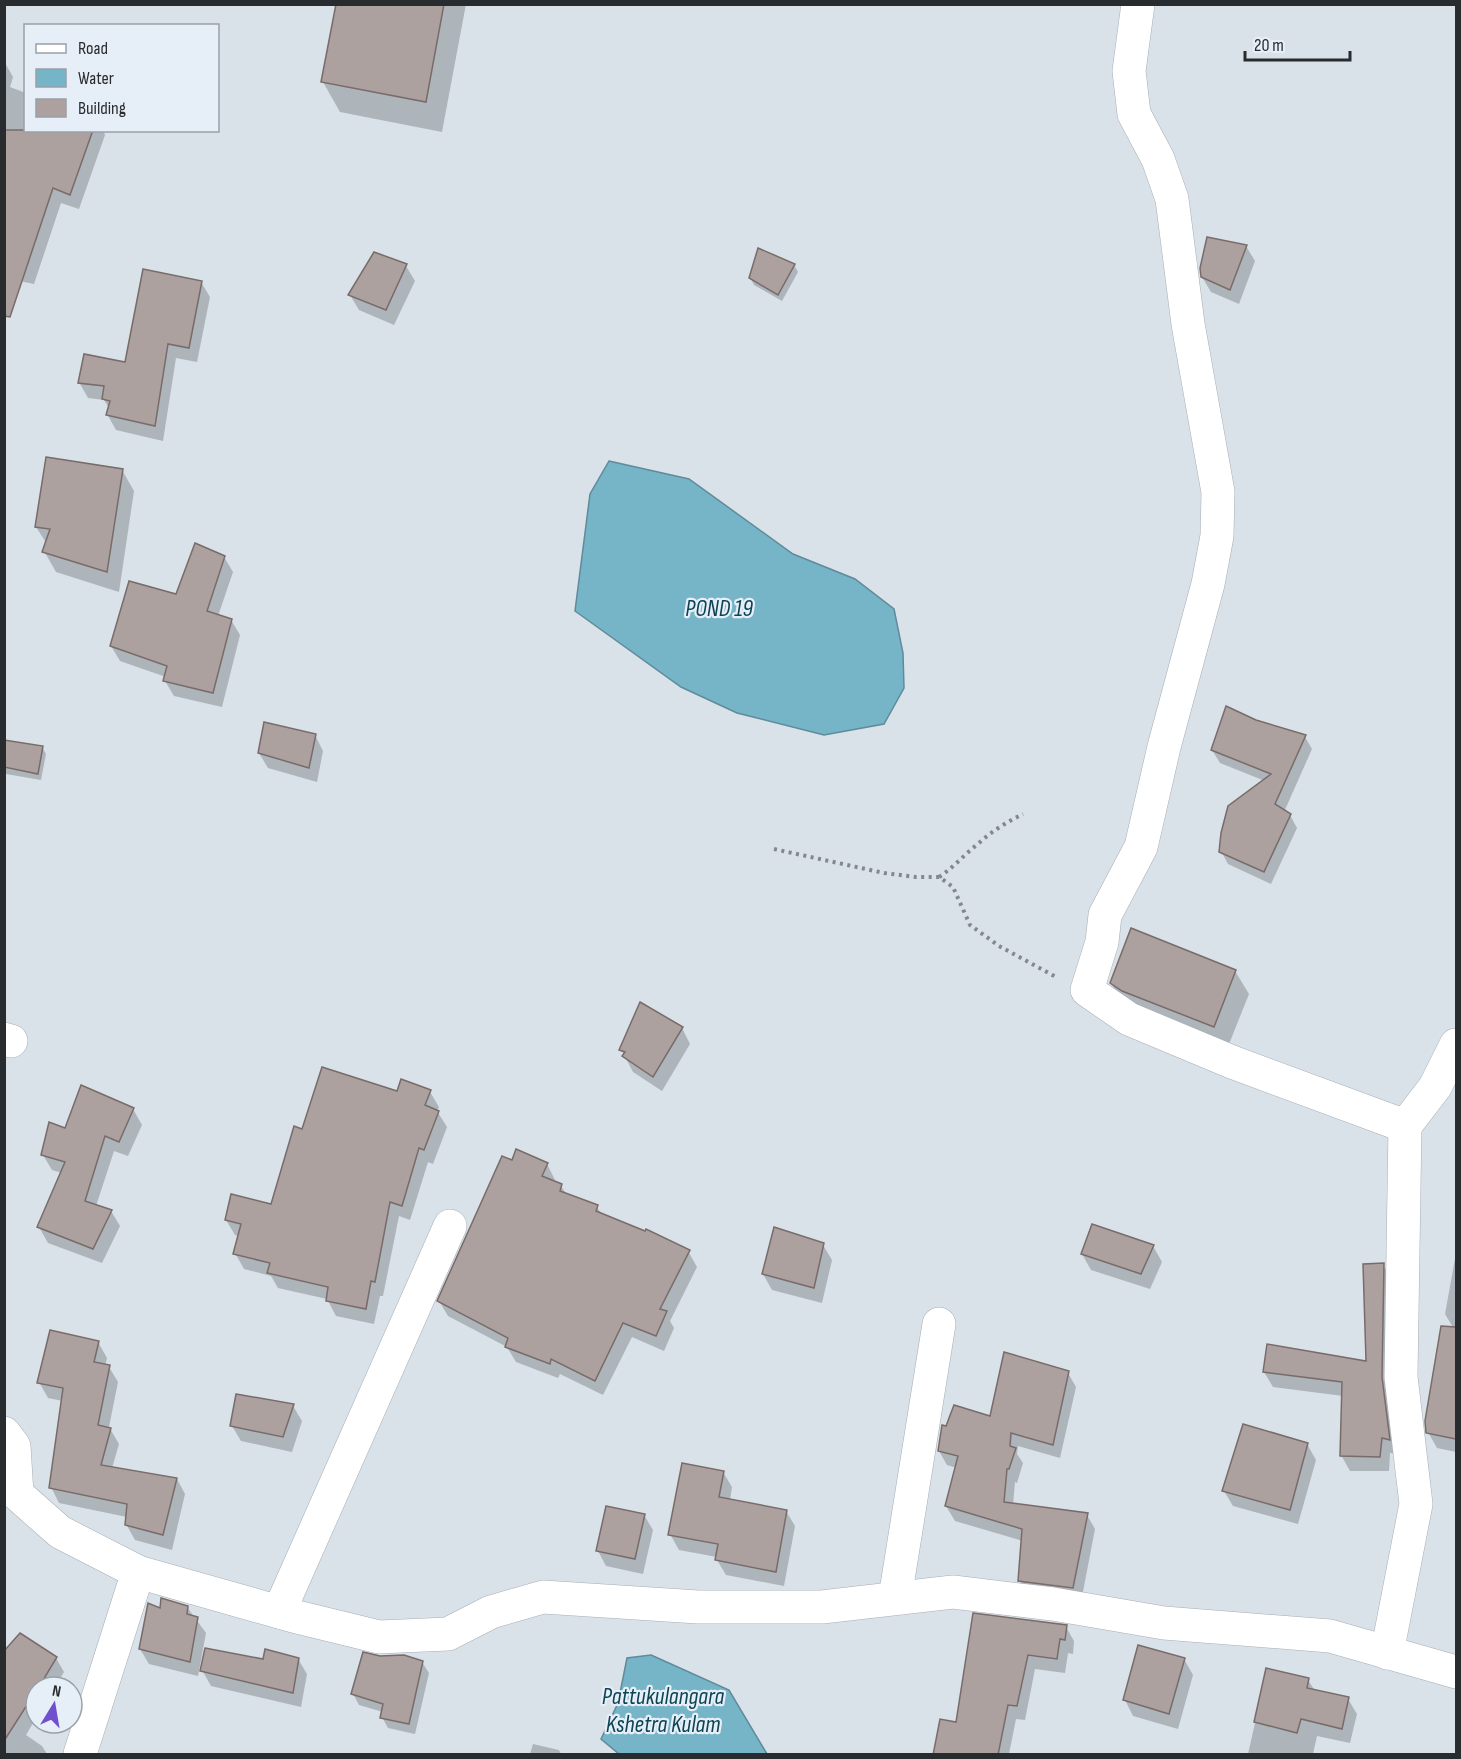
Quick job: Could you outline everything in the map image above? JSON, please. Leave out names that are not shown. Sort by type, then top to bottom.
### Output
[{"type":"street","points":[[1138,4],[1129,71],[1134,114],[1158,159],[1172,199],[1188,324],[1218,492],[1217,536],[1208,584],[1166,736],[1141,847],[1105,915],[1102,942],[1087,990],[1129,1020],[1232,1062],[1405,1126]]},
{"type":"street","points":[[1387,1653],[1416,1504],[1401,1377],[1405,1126],[1435,1087],[1456,1045]]},
{"type":"street","points":[[279,1612],[450,1226]]},
{"type":"street","points":[[896,1598],[939,1324]]},
{"type":"street","points":[[4,1433],[14,1446],[17,1494],[60,1532],[138,1572],[279,1612],[379,1637],[447,1634],[491,1612],[543,1597],[698,1607],[822,1607],[953,1592],[1053,1604],[1164,1623],[1330,1636],[1456,1672]]},
{"type":"street","points":[[80,1755],[138,1572]]},
{"type":"path","points":[[774,849],[884,873],[939,877],[956,866],[978,843],[1023,814]]},
{"type":"path","points":[[939,877],[953,887],[970,925],[999,946],[1056,978],[1087,990]]},
{"type":"water","name":"POND 19","points":[[609,461],[689,479],[793,554],[855,579],[894,609],[903,653],[904,688],[884,724],[824,735],[737,713],[681,687],[575,611],[590,494]]},
{"type":"water","name":"Pattukulangara Kshetra Kulam","points":[[651,1655],[729,1690],[767,1754],[619,1754],[601,1739],[618,1703],[627,1658]]},
{"type":"building","points":[[336,4],[444,4],[426,102],[321,82]]},
{"type":"building","points":[[4,130],[92,132],[70,195],[53,188],[10,317],[4,316]]},
{"type":"building","points":[[1207,237],[1247,245],[1230,290],[1201,277],[1200,268]]},
{"type":"building","points":[[758,248],[795,264],[778,295],[749,278]]},
{"type":"building","points":[[374,252],[407,264],[386,310],[348,295]]},
{"type":"building","points":[[143,269],[202,281],[189,348],[168,344],[155,426],[106,415],[110,401],[102,399],[104,386],[78,383],[84,354],[125,362]]},
{"type":"building","points":[[46,457],[123,469],[107,572],[42,552],[50,529],[35,527]]},
{"type":"building","points":[[195,543],[225,556],[207,611],[232,619],[213,693],[163,681],[167,666],[110,646],[129,581],[176,594]]},
{"type":"building","points":[[1226,706],[1256,720],[1306,735],[1275,804],[1291,814],[1264,872],[1219,852],[1228,806],[1271,774],[1211,750]]},
{"type":"building","points":[[264,722],[316,734],[309,768],[258,753]]},
{"type":"building","points":[[4,740],[43,746],[38,774],[4,767]]},
{"type":"building","points":[[1131,928],[1236,970],[1214,1027],[1122,991],[1110,983]]},
{"type":"building","points":[[640,1002],[683,1027],[653,1077],[622,1056],[625,1052],[619,1050]]},
{"type":"building","points":[[322,1067],[397,1091],[401,1079],[431,1090],[425,1105],[439,1111],[424,1150],[419,1148],[402,1206],[390,1202],[375,1282],[371,1281],[366,1309],[326,1301],[328,1287],[267,1273],[270,1263],[233,1254],[241,1224],[225,1220],[231,1194],[271,1204],[294,1126],[302,1129]]},
{"type":"building","points":[[81,1085],[134,1108],[119,1142],[105,1136],[85,1201],[112,1210],[93,1249],[37,1227],[65,1162],[41,1155],[49,1122],[65,1128]]},
{"type":"building","points":[[516,1149],[548,1163],[542,1176],[562,1184],[560,1191],[598,1205],[596,1211],[645,1231],[646,1229],[690,1250],[660,1309],[667,1311],[656,1336],[623,1323],[595,1381],[551,1359],[550,1364],[505,1347],[508,1338],[437,1301],[502,1156],[512,1160]]},
{"type":"building","points":[[1092,1224],[1154,1245],[1141,1274],[1081,1254]]},
{"type":"building","points":[[774,1227],[824,1243],[814,1288],[762,1274]]},
{"type":"building","points":[[1384,1263],[1382,1377],[1390,1440],[1382,1438],[1380,1457],[1340,1456],[1342,1382],[1263,1372],[1267,1344],[1366,1361],[1363,1264]]},
{"type":"building","points":[[1441,1326],[1456,1327],[1456,1439],[1426,1433],[1425,1421]]},
{"type":"building","points":[[50,1330],[99,1341],[94,1362],[110,1365],[98,1425],[111,1428],[101,1465],[177,1478],[163,1535],[125,1525],[127,1504],[49,1488],[63,1388],[37,1383]]},
{"type":"building","points":[[1004,1352],[1069,1371],[1053,1445],[1011,1433],[1010,1446],[1016,1448],[1009,1469],[1007,1469],[1004,1502],[1088,1513],[1073,1588],[1018,1581],[1022,1529],[945,1506],[958,1456],[938,1451],[942,1425],[946,1426],[954,1405],[990,1416]]},
{"type":"building","points":[[236,1394],[294,1404],[283,1437],[230,1426]]},
{"type":"building","points":[[1243,1424],[1308,1443],[1290,1510],[1222,1491]]},
{"type":"building","points":[[682,1463],[724,1471],[719,1497],[787,1510],[776,1572],[715,1560],[718,1544],[668,1535]]},
{"type":"building","points":[[606,1506],[645,1514],[635,1559],[596,1551]]},
{"type":"building","points":[[161,1598],[188,1606],[187,1614],[198,1617],[190,1662],[139,1649],[148,1603],[160,1608]]},
{"type":"building","points":[[973,1613],[1067,1625],[1065,1640],[1060,1639],[1057,1659],[1028,1655],[1017,1706],[1008,1705],[998,1755],[933,1755],[940,1719],[956,1722]]},
{"type":"building","points":[[20,1633],[57,1657],[46,1675],[24,1675],[24,1710],[4,1741],[4,1651]]},
{"type":"building","points":[[1138,1645],[1185,1658],[1169,1714],[1123,1700]]},
{"type":"building","points":[[205,1648],[263,1659],[265,1649],[299,1658],[293,1693],[200,1671]]},
{"type":"building","points":[[363,1652],[380,1656],[404,1655],[423,1661],[409,1724],[380,1718],[383,1704],[351,1694]]},
{"type":"building","points":[[1266,1668],[1309,1678],[1307,1688],[1349,1697],[1342,1729],[1301,1719],[1297,1733],[1254,1722]]}]
